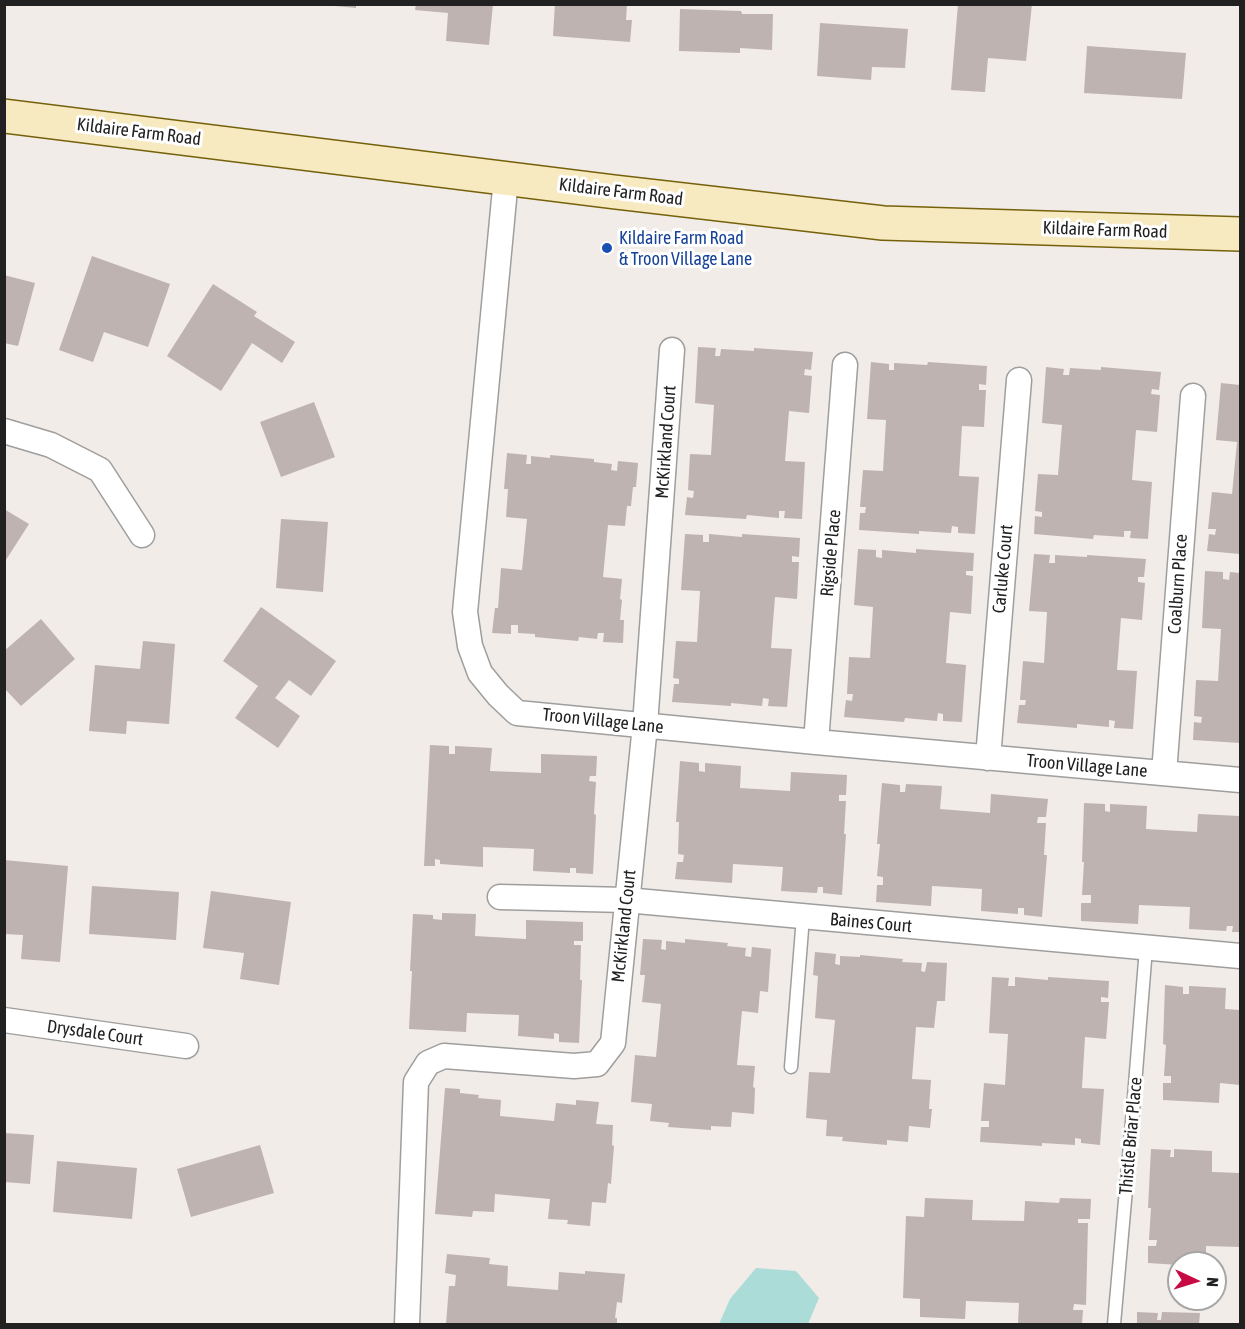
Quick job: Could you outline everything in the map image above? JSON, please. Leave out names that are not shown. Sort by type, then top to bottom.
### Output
[{"type":"main road","name":"Kildaire Farm Road","points":[[4,116],[883,223],[1240,234]]},
{"type":"street","name":"Troon Village Lane","points":[[506,178],[465,612],[470,646],[480,673],[517,713],[1240,780]]},
{"type":"street","name":"McKirkland Court","points":[[407,1324],[416,1082],[428,1063],[444,1056],[574,1066],[597,1064],[613,1042],[645,725],[672,350]]},
{"type":"street","name":"Rigside Place","points":[[816,742],[845,365]]},
{"type":"street","name":"Carluke Court","points":[[988,758],[1019,380]]},
{"type":"street","name":"Coalburn Place","points":[[1164,773],[1193,396]]},
{"type":"street","points":[[4,430],[51,445],[100,470],[142,535]]},
{"type":"street","name":"Baines Court","points":[[500,897],[626,900],[1240,956]]},
{"type":"street","name":"Drysdale Court","points":[[4,1020],[186,1046]]},
{"type":"lane","points":[[791,1067],[803,917]]},
{"type":"lane","name":"Thistle Briar Place","points":[[1114,1324],[1146,948]]},
{"type":"water","points":[[756,1268],[796,1271],[819,1298],[808,1324],[719,1324],[730,1299]]},
{"type":"building","points":[[335,4],[356,4],[356,8],[335,6]]},
{"type":"building","points":[[416,4],[493,4],[489,45],[446,41],[448,13],[415,10]]},
{"type":"building","points":[[555,4],[627,4],[626,20],[632,20],[630,42],[553,36]]},
{"type":"building","points":[[958,4],[1032,4],[1026,61],[988,58],[985,92],[951,90]]},
{"type":"building","points":[[680,9],[773,14],[772,50],[740,48],[740,53],[679,51]]},
{"type":"building","points":[[820,23],[908,29],[905,68],[872,67],[871,80],[817,76]]},
{"type":"building","points":[[1087,46],[1186,53],[1182,99],[1084,93]]},
{"type":"building","points":[[92,256],[170,284],[148,347],[104,332],[93,362],[59,350]]},
{"type":"building","points":[[4,275],[35,283],[18,346],[4,343]]},
{"type":"building","points":[[213,284],[257,312],[254,316],[295,342],[282,363],[252,343],[221,391],[167,356]]},
{"type":"building","points":[[698,347],[716,348],[715,356],[720,356],[721,349],[754,351],[754,348],[813,352],[811,370],[805,369],[804,375],[812,376],[809,413],[789,411],[785,461],[805,462],[802,519],[784,518],[785,511],[779,511],[779,518],[747,515],[746,519],[685,515],[687,497],[693,498],[694,491],[688,490],[690,454],[711,455],[714,405],[695,403]]},
{"type":"building","points":[[871,362],[889,364],[889,370],[894,370],[894,363],[927,365],[928,362],[987,366],[986,385],[979,384],[979,390],[986,390],[984,427],[962,426],[959,476],[979,477],[975,534],[958,533],[958,527],[952,526],[951,533],[919,531],[919,534],[859,530],[860,513],[865,513],[866,507],[860,507],[863,470],[883,471],[886,420],[867,419]]},
{"type":"building","points":[[1046,367],[1064,369],[1063,375],[1069,375],[1070,368],[1101,370],[1101,367],[1161,372],[1159,390],[1152,389],[1151,394],[1160,395],[1157,432],[1136,430],[1132,480],[1152,482],[1148,539],[1130,538],[1131,531],[1124,531],[1124,537],[1094,535],[1093,539],[1034,534],[1035,516],[1042,517],[1042,512],[1035,511],[1038,474],[1058,475],[1062,425],[1042,423]]},
{"type":"building","points":[[1221,383],[1240,385],[1240,554],[1207,551],[1209,534],[1215,535],[1216,529],[1208,529],[1212,492],[1232,494],[1237,442],[1216,440]]},
{"type":"building","points":[[314,402],[335,457],[281,477],[260,422]]},
{"type":"building","points":[[507,453],[527,455],[526,464],[531,464],[531,456],[550,458],[550,455],[594,459],[594,462],[612,464],[611,470],[617,471],[618,461],[638,463],[636,487],[633,487],[631,506],[627,506],[625,526],[608,525],[603,577],[622,579],[620,620],[624,620],[623,643],[603,642],[604,633],[598,633],[597,639],[579,637],[578,641],[535,637],[535,634],[518,633],[518,625],[511,625],[511,634],[492,633],[495,608],[498,608],[501,568],[522,570],[527,519],[506,517],[508,489],[504,489]]},
{"type":"building","points":[[4,509],[29,524],[4,563]]},
{"type":"building","points":[[281,519],[328,522],[323,592],[276,588]]},
{"type":"building","points":[[685,534],[703,535],[703,542],[709,542],[709,534],[800,538],[799,557],[792,556],[792,562],[799,562],[797,599],[775,597],[771,648],[792,649],[787,707],[768,706],[769,699],[763,698],[762,706],[672,702],[674,684],[679,684],[679,679],[673,678],[676,641],[697,642],[700,591],[681,590]]},
{"type":"building","points":[[858,549],[876,550],[876,557],[882,558],[882,550],[916,553],[916,549],[974,553],[973,571],[966,571],[966,575],[973,576],[971,614],[950,612],[946,663],[966,665],[962,722],[943,721],[943,714],[938,713],[937,721],[905,718],[904,722],[844,717],[846,700],[852,701],[853,694],[847,694],[849,657],[870,658],[873,607],[854,605]]},
{"type":"building","points":[[1034,554],[1050,555],[1049,563],[1055,563],[1055,555],[1146,559],[1144,577],[1138,577],[1138,582],[1145,583],[1142,620],[1121,618],[1117,670],[1137,671],[1133,729],[1114,728],[1115,721],[1109,720],[1109,727],[1077,724],[1077,728],[1017,723],[1019,705],[1025,705],[1026,700],[1020,700],[1023,661],[1044,663],[1047,612],[1029,611]]},
{"type":"building","points":[[1205,571],[1223,572],[1223,579],[1229,580],[1230,572],[1240,573],[1240,743],[1193,740],[1194,722],[1201,723],[1202,717],[1194,716],[1196,680],[1218,681],[1221,629],[1202,628]]},
{"type":"building","points":[[261,607],[336,661],[311,696],[289,680],[275,698],[300,716],[278,748],[235,718],[258,686],[223,661]]},
{"type":"building","points":[[41,619],[75,659],[21,706],[4,688],[4,651]]},
{"type":"building","points":[[143,641],[175,644],[169,724],[127,721],[126,734],[89,731],[95,665],[140,669]]},
{"type":"building","points":[[430,745],[449,746],[449,754],[455,754],[455,746],[492,748],[490,771],[541,773],[541,754],[597,756],[596,776],[590,776],[589,781],[596,782],[593,874],[576,873],[576,868],[570,868],[570,873],[533,871],[534,849],[483,847],[483,867],[440,864],[440,860],[435,859],[435,866],[424,866]]},
{"type":"building","points":[[680,761],[699,763],[699,771],[705,772],[705,763],[741,766],[740,788],[790,791],[791,772],[847,775],[846,795],[839,795],[839,801],[846,801],[842,895],[823,893],[823,887],[818,887],[817,893],[781,891],[783,867],[733,864],[732,883],[675,879],[677,862],[683,862],[684,855],[678,854],[679,822],[676,822]]},
{"type":"building","points":[[882,783],[900,785],[900,792],[905,792],[906,784],[942,786],[940,809],[990,813],[991,794],[1048,799],[1046,817],[1038,817],[1037,823],[1046,823],[1044,855],[1047,855],[1042,917],[1024,915],[1024,908],[1018,908],[1018,914],[981,911],[982,889],[932,886],[931,906],[876,902],[877,885],[883,885],[883,877],[877,876]]},
{"type":"building","points":[[1084,803],[1105,804],[1105,811],[1110,812],[1110,804],[1147,806],[1146,829],[1197,832],[1198,814],[1240,816],[1240,932],[1232,932],[1233,926],[1227,926],[1226,931],[1189,929],[1190,907],[1139,905],[1138,924],[1081,921],[1081,903],[1091,903],[1091,895],[1082,895]]},
{"type":"building","points":[[4,860],[68,866],[60,962],[21,959],[23,935],[4,934]]},
{"type":"building","points":[[92,886],[179,892],[176,940],[89,934]]},
{"type":"building","points":[[211,891],[291,902],[279,985],[240,979],[244,953],[203,948]]},
{"type":"building","points":[[442,913],[476,914],[475,936],[526,939],[526,920],[583,922],[583,941],[574,941],[574,945],[581,945],[579,1043],[559,1042],[559,1034],[554,1033],[554,1039],[518,1036],[519,1015],[467,1013],[466,1032],[409,1029],[413,914],[433,915],[433,919],[442,920]]},
{"type":"building","points":[[643,939],[662,940],[661,949],[666,950],[666,941],[685,943],[685,939],[728,943],[727,946],[746,948],[745,956],[751,957],[752,947],[771,949],[768,992],[760,991],[758,1013],[742,1011],[737,1065],[755,1066],[754,1114],[732,1112],[731,1127],[711,1126],[711,1130],[668,1127],[669,1123],[650,1121],[652,1104],[631,1102],[635,1055],[656,1057],[661,1004],[642,1002],[645,975],[640,975]]},
{"type":"building","points":[[815,952],[836,954],[835,964],[840,965],[840,956],[860,957],[860,955],[922,963],[921,971],[925,972],[927,962],[947,963],[945,1001],[937,1001],[934,1028],[916,1027],[912,1079],[931,1080],[930,1128],[909,1126],[908,1142],[887,1140],[887,1145],[842,1141],[843,1137],[826,1136],[827,1120],[806,1118],[809,1072],[830,1073],[835,1020],[815,1018],[818,976],[813,975]]},
{"type":"building","points":[[992,977],[1009,978],[1008,986],[1015,986],[1015,977],[1109,981],[1108,998],[1101,997],[1101,1002],[1109,1002],[1106,1039],[1085,1037],[1082,1088],[1104,1089],[1100,1145],[1081,1143],[1081,1139],[1075,1138],[1075,1145],[1042,1143],[1042,1146],[980,1142],[981,1127],[989,1127],[989,1121],[981,1121],[984,1083],[1005,1085],[1008,1034],[989,1033]]},
{"type":"building","points":[[1165,985],[1183,987],[1183,994],[1189,994],[1189,986],[1226,988],[1225,1009],[1240,1010],[1240,1085],[1220,1083],[1219,1103],[1163,1100],[1163,1083],[1171,1083],[1171,1076],[1164,1076]]},
{"type":"building","points":[[445,1088],[460,1089],[460,1093],[479,1095],[478,1098],[501,1100],[500,1116],[554,1121],[556,1103],[576,1105],[576,1100],[599,1102],[596,1124],[613,1125],[612,1145],[614,1146],[611,1184],[608,1183],[606,1203],[592,1202],[590,1226],[567,1224],[568,1220],[548,1219],[550,1199],[495,1194],[494,1212],[473,1211],[472,1217],[435,1214]]},
{"type":"building","points":[[4,1133],[34,1135],[30,1184],[4,1182]]},
{"type":"building","points":[[260,1145],[274,1193],[191,1217],[177,1169]]},
{"type":"building","points":[[1151,1149],[1171,1150],[1170,1157],[1174,1157],[1174,1149],[1212,1151],[1212,1172],[1240,1173],[1240,1247],[1206,1246],[1206,1251],[1167,1251],[1167,1264],[1148,1263],[1148,1246],[1156,1246],[1157,1240],[1149,1240],[1151,1208],[1148,1208]]},
{"type":"building","points":[[57,1161],[137,1168],[132,1219],[53,1212]]},
{"type":"building","points":[[925,1198],[973,1200],[972,1220],[1024,1221],[1025,1201],[1059,1203],[1060,1198],[1091,1199],[1090,1219],[1078,1219],[1078,1223],[1088,1223],[1086,1305],[1074,1304],[1073,1310],[1083,1310],[1082,1324],[1018,1324],[1019,1303],[966,1301],[965,1319],[920,1317],[920,1299],[903,1298],[906,1216],[924,1217]]},
{"type":"building","points":[[447,1254],[490,1258],[489,1264],[508,1266],[507,1286],[558,1290],[559,1272],[625,1274],[622,1303],[617,1302],[615,1318],[617,1318],[617,1324],[446,1324],[449,1286],[455,1286],[456,1275],[445,1273]]},
{"type":"building","points":[[1137,1312],[1158,1313],[1157,1320],[1161,1320],[1162,1312],[1200,1313],[1199,1324],[1137,1324]]},
{"type":"place","name":"Kildaire Farm Road & Troon Village Lane","points":[[607,248]]}]
